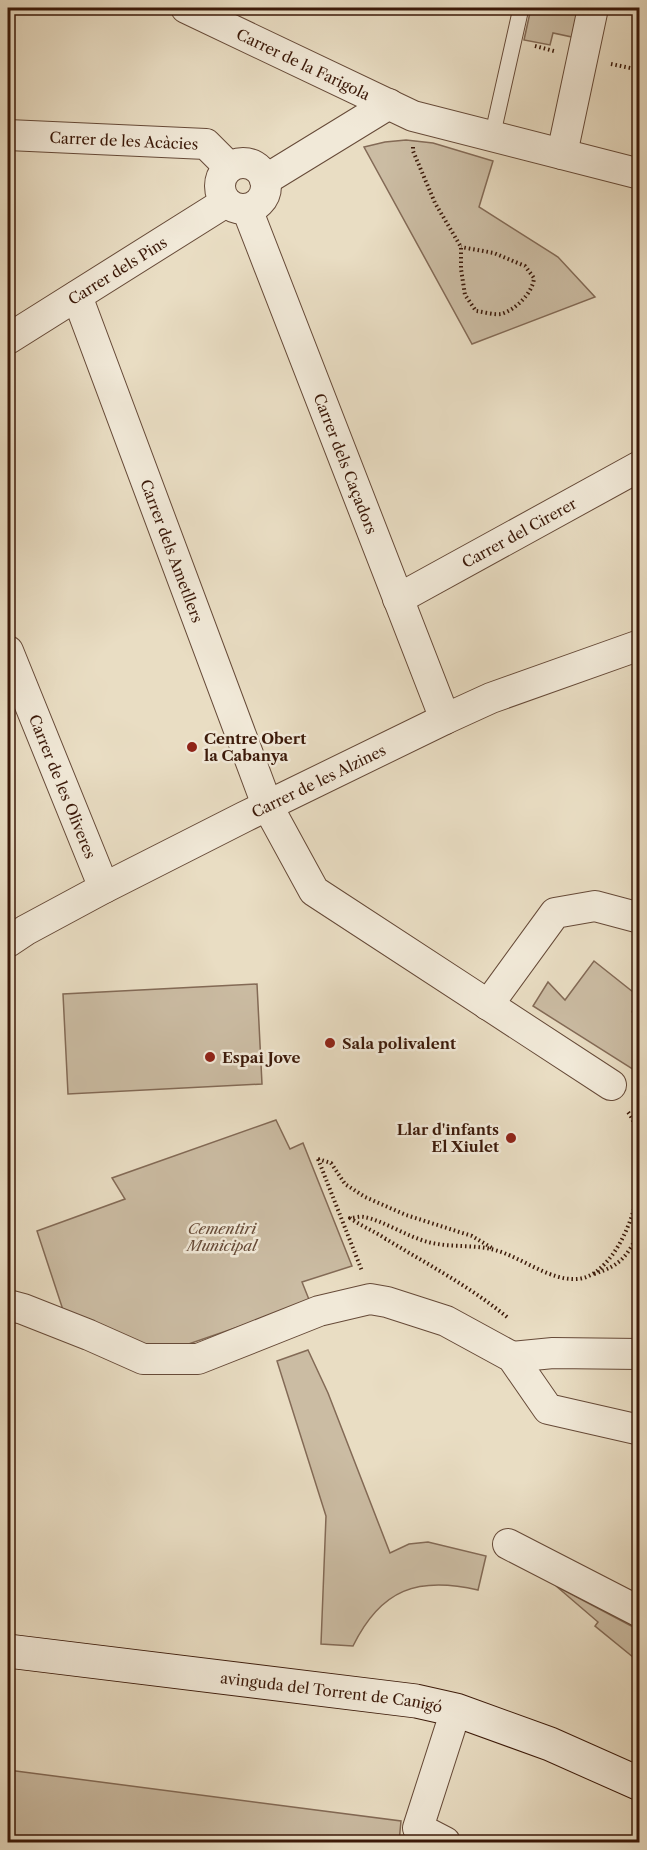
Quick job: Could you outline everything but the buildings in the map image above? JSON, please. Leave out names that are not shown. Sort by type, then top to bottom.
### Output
[{"type":"street","name":"Carrer de la Farigola","points":[[186,8],[401,110]]},
{"type":"street","points":[[562,154],[593,8]]},
{"type":"street","points":[[265,180],[401,110],[492,137],[639,172]]},
{"type":"street","name":"Carrer de les Acàcies","points":[[8,135],[206,144],[229,167]]},
{"type":"street","points":[[238,163],[249,164],[258,169],[265,180],[264,195],[260,202],[236,205],[221,193],[219,184],[229,167],[238,163]]},
{"type":"street","name":"Carrer dels Pins","points":[[8,339],[76,296],[236,205]]},
{"type":"street","name":"Carrer dels Caçadors","points":[[236,205],[445,719]]},
{"type":"street","name":"Carrer dels Ametllers","points":[[76,296],[267,805],[314,891],[611,1085]]},
{"type":"street","name":"Carrer del Cirerer","points":[[398,599],[639,466]]},
{"type":"street","name":"Carrer de les Alzines","points":[[8,942],[104,888],[267,805],[445,719],[491,698],[639,645]]},
{"type":"street","name":"Carrer de les Oliveres","points":[[8,651],[104,888]]},
{"type":"street","points":[[488,1005],[555,913],[595,906],[639,918]]},
{"type":"street","points":[[8,1305],[89,1335],[144,1359],[198,1359],[319,1311],[370,1299],[387,1302],[446,1321],[512,1357],[548,1409],[639,1430]]},
{"type":"street","points":[[512,1357],[554,1353],[639,1354]]},
{"type":"street","points":[[508,1544],[639,1612]]},
{"type":"street","name":"avinguda del Torrent de Canigó","points":[[8,1651],[416,1701],[456,1710],[550,1744],[639,1784]]},
{"type":"street","points":[[445,1842],[418,1828],[456,1710]]},
{"type":"lane","points":[[492,137],[521,8]]},
{"type":"path","points":[[401,110],[413,151],[435,203],[461,247],[465,296],[476,311],[501,314],[518,304],[533,287],[534,278],[525,266],[494,253],[461,247]]},
{"type":"path","points":[[594,1274],[616,1251],[627,1228],[638,1193],[638,1142],[631,1115],[620,1104],[611,1085]]},
{"type":"path","points":[[370,1299],[367,1283],[318,1159],[331,1163],[345,1184],[365,1197],[406,1215],[472,1236],[497,1251],[559,1277],[577,1279],[610,1269],[630,1250],[639,1230]]},
{"type":"path","points":[[340,1216],[364,1217],[436,1244],[497,1251]]},
{"type":"path","points":[[350,1218],[458,1281],[511,1320],[501,1320]]},
{"type":"green space","points":[[531,8],[578,8],[572,37],[553,33],[550,45],[524,40]]},
{"type":"green space","points":[[406,140],[433,143],[493,161],[479,207],[558,257],[595,297],[472,344],[364,147]]},
{"type":"green space","points":[[594,961],[638,996],[632,1012],[640,1016],[639,1058],[634,1070],[533,1006],[548,982],[565,1000]]},
{"type":"green space","points":[[257,984],[262,1084],[68,1094],[63,994]]},
{"type":"green space","name":"Cementiri Municipal","points":[[276,1120],[290,1149],[303,1143],[352,1266],[302,1282],[310,1302],[177,1348],[143,1344],[64,1313],[37,1231],[125,1199],[112,1178]]},
{"type":"green space","points":[[308,1350],[328,1393],[390,1553],[409,1544],[428,1542],[486,1556],[478,1590],[437,1585],[404,1591],[376,1611],[353,1646],[321,1644],[326,1516],[277,1361]]},
{"type":"green space","points":[[556,1586],[639,1630],[639,1662],[595,1626],[598,1622]]},
{"type":"green space","points":[[8,1770],[401,1821],[399,1842],[8,1842]]},
{"type":"place","name":"Centre Obert la Cabanya","points":[[192,747]]},
{"type":"place","name":"Sala polivalent","points":[[330,1043]]},
{"type":"place","name":"Espai Jove","points":[[210,1057]]},
{"type":"place","name":"Llar d'infants El Xiulet","points":[[511,1138]]}]
